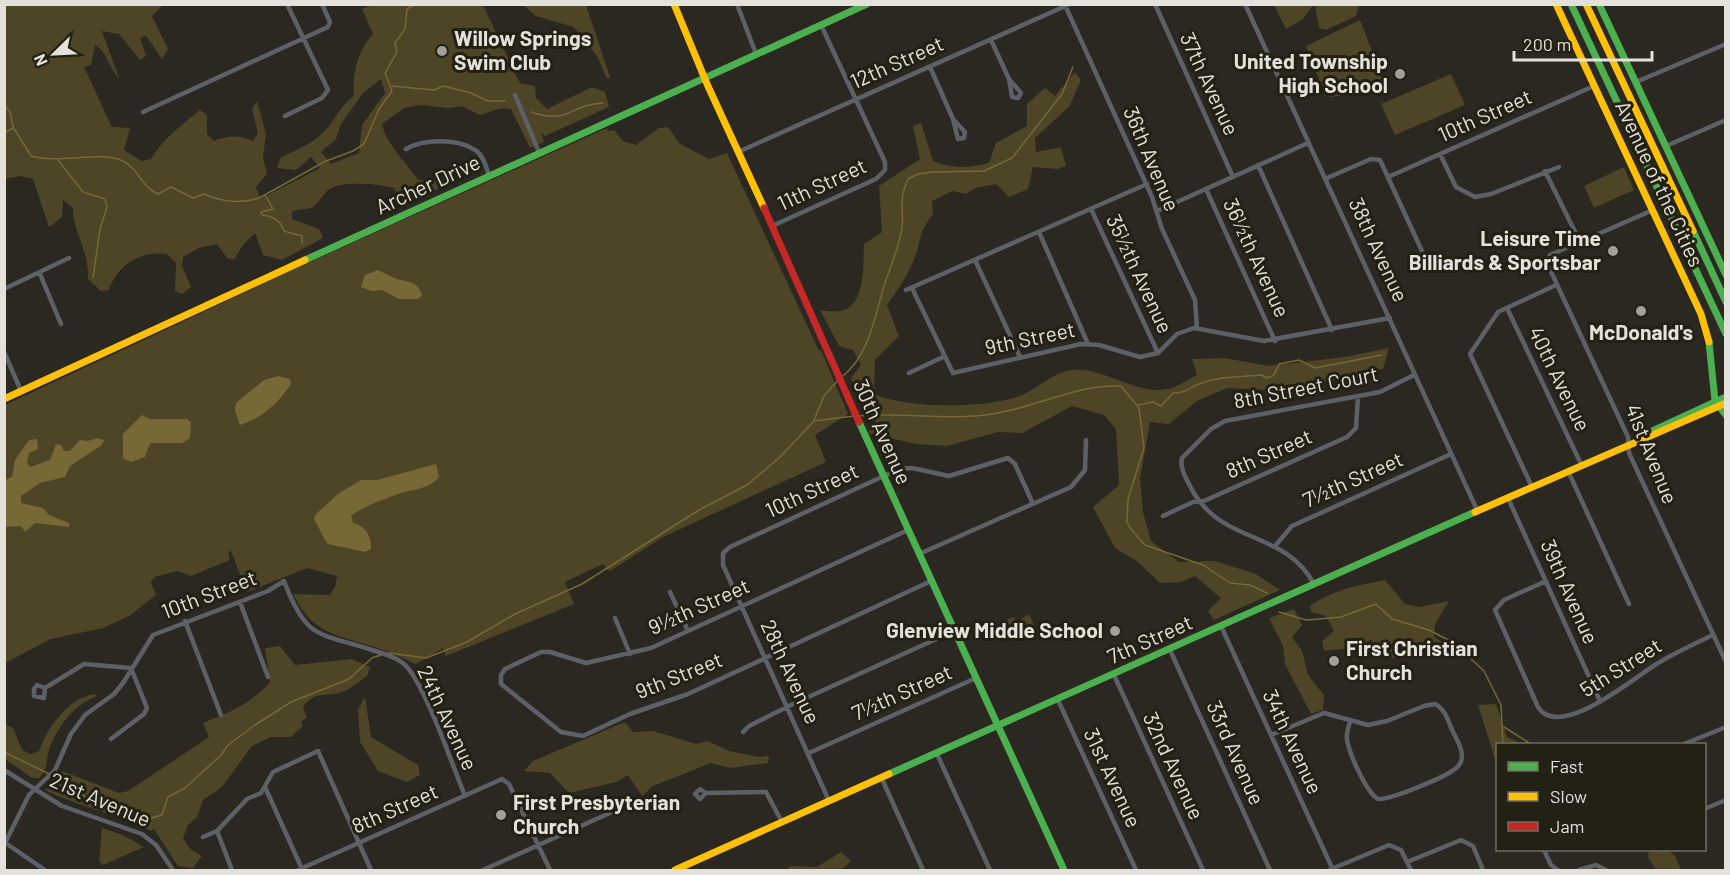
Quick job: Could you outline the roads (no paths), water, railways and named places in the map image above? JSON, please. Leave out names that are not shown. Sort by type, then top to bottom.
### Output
[{"type":"street","points":[[285,116],[322,98],[328,90],[287,4]]},
{"type":"street","points":[[142,112],[330,24],[322,4]]},
{"type":"street","name":"30th Avenue","points":[[674,4],[704,77],[883,476],[1064,870]]},
{"type":"street","points":[[736,4],[756,54]]},
{"type":"street","name":"Archer Drive","points":[[4,399],[539,152],[867,4]]},
{"type":"street","name":"37th Avenue","points":[[1155,4],[1233,177]]},
{"type":"street","name":"38th Avenue","points":[[1245,4],[1308,143],[1327,178],[1414,375],[1478,512]]},
{"type":"street","name":"Avenue of the Cities","points":[[1556,4],[1705,323],[1721,404]]},
{"type":"street","name":"Avenue of the Cities","points":[[1571,4],[1725,334]]},
{"type":"street","name":"Avenue of the Cities","points":[[1586,4],[1725,303]]},
{"type":"street","name":"Avenue of the Cities","points":[[1599,4],[1725,275]]},
{"type":"street","name":"12th Street","points":[[738,152],[1067,5]]},
{"type":"street","name":"36th Avenue","points":[[1067,5],[1147,184],[1156,211],[1195,300],[1197,328]]},
{"type":"street","points":[[822,25],[855,99]]},
{"type":"street","points":[[991,40],[1009,79]]},
{"type":"street","points":[[1636,82],[1725,44]]},
{"type":"street","points":[[930,67],[953,119]]},
{"type":"street","name":"10th Street","points":[[1388,177],[1595,86]]},
{"type":"street","points":[[515,95],[539,152]]},
{"type":"street","name":"11th Street","points":[[772,226],[876,179],[885,172],[885,162],[855,99]]},
{"type":"street","points":[[1666,146],[1725,120]]},
{"type":"street","points":[[406,149],[428,141],[472,148],[480,156],[489,175]]},
{"type":"street","points":[[1156,211],[1308,143]]},
{"type":"street","points":[[1440,154],[1456,187],[1471,195],[1491,194],[1559,167]]},
{"type":"street","points":[[1327,178],[1377,158],[1382,162],[1422,251]]},
{"type":"street","points":[[1258,165],[1332,330]]},
{"type":"street","points":[[1545,171],[1580,242],[1653,210]]},
{"type":"street","points":[[906,290],[1147,184]]},
{"type":"street","name":"36½th Avenue","points":[[1206,189],[1275,341]]},
{"type":"street","name":"35½th Avenue","points":[[1091,209],[1158,353]]},
{"type":"street","points":[[1039,231],[1088,344]]},
{"type":"street","name":"41st Avenue","points":[[1580,242],[1547,258],[1547,265],[1628,436],[1629,453],[1725,662]]},
{"type":"street","points":[[4,289],[40,274],[69,258]]},
{"type":"street","points":[[975,260],[1020,357]]},
{"type":"street","points":[[40,274],[61,324]]},
{"type":"street","points":[[1532,487],[1470,356],[1473,346],[1495,315],[1556,285]]},
{"type":"street","points":[[909,373],[943,357],[912,288]]},
{"type":"street","points":[[1711,304],[1725,343]]},
{"type":"street","name":"40th Avenue","points":[[1507,308],[1581,465]]},
{"type":"street","points":[[1158,353],[1180,332],[1197,328],[1264,342],[1390,318]]},
{"type":"street","name":"9th Street","points":[[943,357],[951,372],[1088,344],[1135,357],[1158,353]]},
{"type":"street","points":[[4,352],[21,391]]},
{"type":"street","name":"8th Street Court","points":[[1198,503],[1184,474],[1181,460],[1211,429],[1225,421],[1380,392],[1414,375]]},
{"type":"street","name":"8th Street","points":[[1163,516],[1193,502],[1198,503],[1347,437],[1356,428],[1358,397]]},
{"type":"street","name":"7th Street","points":[[675,870],[1638,439],[1721,404],[1725,397]]},
{"type":"street","points":[[1721,404],[1725,415]]},
{"type":"street","points":[[919,554],[1071,487],[1078,480],[1087,459],[1086,440]]},
{"type":"street","name":"7½th Street","points":[[1275,546],[1292,526],[1451,454]]},
{"type":"street","name":"10th Street","points":[[722,555],[730,547],[899,469],[912,468],[949,476],[1006,458],[1015,464],[1033,504]]},
{"type":"street","points":[[1568,471],[1629,604]]},
{"type":"street","name":"39th Avenue","points":[[1508,498],[1600,701]]},
{"type":"street","points":[[1198,503],[1228,527],[1275,546],[1290,557],[1314,585]]},
{"type":"street","name":"9½th Street","points":[[569,735],[554,727],[501,684],[501,675],[505,669],[541,652],[550,652],[581,663],[630,654],[688,631],[908,530]]},
{"type":"street","name":"28th Avenue","points":[[722,555],[723,565],[830,802]]},
{"type":"street","name":"10th Street","points":[[5,843],[34,790],[55,770],[63,749],[85,715],[114,694],[153,635],[240,602],[284,581]]},
{"type":"street","name":"24th Avenue","points":[[284,581],[296,611],[309,627],[320,634],[388,655],[409,669],[420,689],[465,796]]},
{"type":"street","name":"9th Street","points":[[569,735],[589,734],[630,714],[678,698],[931,581]]},
{"type":"street","name":"5th Street","points":[[1546,581],[1504,600],[1496,607],[1502,627],[1544,714],[1572,715],[1600,701],[1656,664],[1713,635]]},
{"type":"street","points":[[670,592],[688,631]]},
{"type":"street","points":[[240,602],[268,677]]},
{"type":"street","points":[[615,618],[630,654]]},
{"type":"street","points":[[185,621],[221,715]]},
{"type":"street","name":"34th Avenue","points":[[1221,626],[1331,870]]},
{"type":"street","points":[[743,732],[749,726],[788,707],[954,631]]},
{"type":"street","name":"33rd Avenue","points":[[1170,650],[1270,870]]},
{"type":"street","points":[[45,688],[84,664],[131,668],[147,708],[144,714],[111,740]]},
{"type":"street","name":"32nd Avenue","points":[[1114,675],[1203,870]]},
{"type":"street","name":"7½th Street","points":[[808,753],[976,678]]},
{"type":"street","name":"31st Avenue","points":[[1058,700],[1136,870]]},
{"type":"street","points":[[1271,735],[1324,712],[1350,722],[1368,725],[1381,723],[1424,705],[1435,704],[1445,714],[1460,747],[1462,755],[1460,765],[1450,772],[1393,797],[1378,799],[1368,790],[1348,745],[1346,734],[1350,722]]},
{"type":"street","points":[[1686,743],[1725,727]]},
{"type":"street","points":[[203,837],[217,831],[246,799],[265,787],[273,772],[318,751],[371,870]]},
{"type":"street","points":[[937,754],[990,870]]},
{"type":"street","name":"21st Avenue","points":[[4,770],[63,806],[142,834],[156,845],[172,870]]},
{"type":"street","points":[[882,779],[922,870]]},
{"type":"street","name":"8th Street","points":[[300,870],[505,780],[538,846]]},
{"type":"street","points":[[265,787],[300,870]]},
{"type":"street","points":[[706,793],[766,792],[782,823]]},
{"type":"street","points":[[1706,807],[1725,800]]},
{"type":"street","points":[[483,870],[612,813]]},
{"type":"street","points":[[217,831],[232,870]]},
{"type":"street","points":[[1407,862],[1458,840],[1473,846],[1483,870]]},
{"type":"street","points":[[5,843],[45,870]]},
{"type":"street","points":[[1331,870],[1385,846],[1395,845],[1411,870]]},
{"type":"street","points":[[538,846],[550,870]]},
{"type":"street","points":[[1545,851],[1551,865],[1558,870]]},
{"type":"street","points":[[1579,870],[1596,865],[1606,870]]},
{"type":"waterway","points":[[4,105],[10,112],[13,127],[31,156],[54,159],[111,158],[127,163],[147,187],[158,194],[171,187],[193,198],[204,194],[231,201],[252,200],[364,144],[379,109],[392,91],[385,73],[397,52],[395,43],[405,29],[407,9],[416,4]]},
{"type":"waterway","points":[[843,376],[859,357],[874,322],[901,235],[902,199],[908,179],[918,174],[933,172],[984,171],[1012,158],[1062,94],[1073,67]]},
{"type":"waterway","points":[[392,86],[434,90],[443,86],[471,93],[488,101],[505,101]]},
{"type":"waterway","points":[[531,112],[554,116],[591,104],[603,103]]},
{"type":"waterway","points":[[4,133],[13,128]]},
{"type":"waterway","points":[[58,160],[83,192],[105,199],[107,207],[100,229],[93,278]]},
{"type":"waterway","points":[[265,195],[273,209],[261,212],[262,215],[276,220],[284,231],[302,236],[302,244]]},
{"type":"waterway","points":[[1138,405],[1153,402],[1161,406],[1173,393],[1214,380],[1261,375],[1267,378],[1274,375],[1279,364],[1299,360],[1315,368],[1382,355]]},
{"type":"waterway","points":[[814,420],[824,396],[839,379]]},
{"type":"waterway","points":[[859,416],[975,416],[1008,411],[1072,392],[1104,386],[1121,386],[1139,408],[1144,448],[1128,499],[1127,522],[1130,528],[1145,545],[1203,565],[1230,583],[1250,585],[1267,593]]},
{"type":"waterway","points":[[389,653],[426,658],[467,642],[515,614],[582,584],[699,510],[747,485],[780,457],[814,421],[854,416]]},
{"type":"waterway","points":[[1307,620],[1341,617],[1376,604],[1392,619],[1429,630],[1454,643],[1484,671],[1501,705],[1503,743]]},
{"type":"waterway","points":[[1279,612],[1306,620]]},
{"type":"waterway","points":[[4,752],[68,783],[90,801],[130,817],[144,820],[162,815],[168,797],[185,788],[221,755],[228,745],[255,725],[291,702],[349,679],[372,658],[381,655]]},
{"type":"waterway","points":[[1504,727],[1529,743]]},
{"type":"place","name":"Willow Springs Swim Club","points":[[442,51]]},
{"type":"place","name":"United Township High School","points":[[1400,74]]},
{"type":"place","name":"Leisure Time Billiards & Sportsbar","points":[[1613,251]]},
{"type":"place","name":"McDonald's","points":[[1641,311]]},
{"type":"place","name":"Glenview Middle School","points":[[1115,631]]},
{"type":"place","name":"First Christian Church","points":[[1334,661]]},
{"type":"place","name":"First Presbyterian Church","points":[[501,815]]}]
